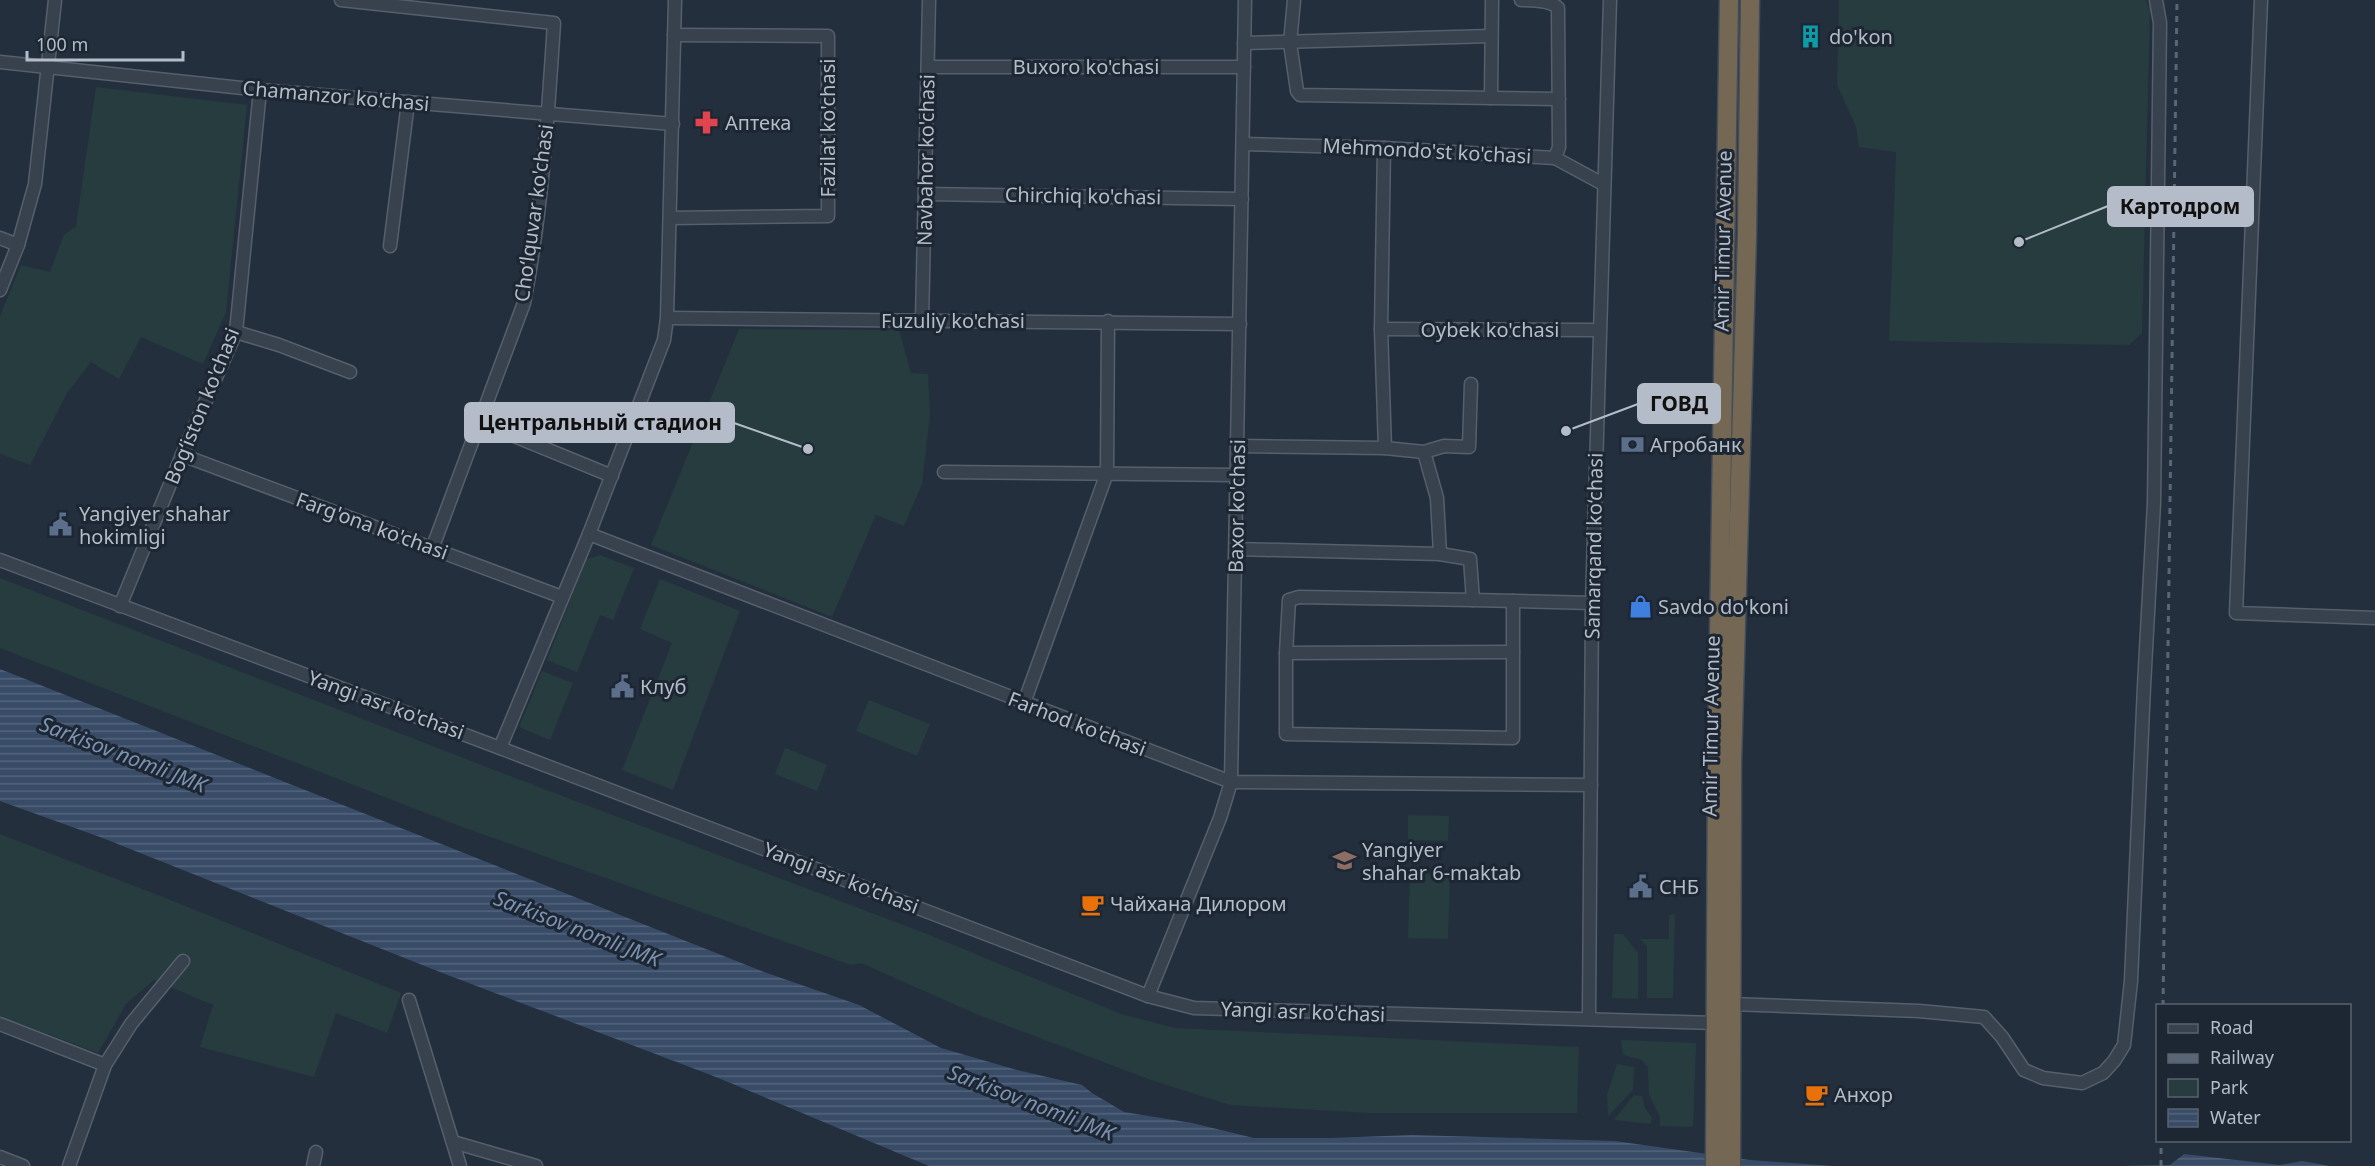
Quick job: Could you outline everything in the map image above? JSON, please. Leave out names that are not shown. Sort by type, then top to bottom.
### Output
[{"type":"highway","name":"Amir Timur Avenue","points":[[1729,0],[1717,775],[1716,1023],[1731,1166]]},
{"type":"highway","name":"Amir Timur Avenue","points":[[1715,1166],[1724,1113],[1731,1004],[1732,763],[1747,235],[1750,0]]},
{"type":"highway","points":[[1725,236],[1747,235]]},
{"type":"street","points":[[0,290],[18,245],[35,184],[55,0]]},
{"type":"street","name":"Cho‘lquvar ko'chasi","points":[[341,0],[554,23],[548,114],[524,303],[432,549]]},
{"type":"street","points":[[500,748],[589,534],[664,340],[667,318],[675,0]]},
{"type":"street","name":"Navbahor ko'chasi","points":[[922,321],[929,0]]},
{"type":"street","name":"Baxor ko'chasi","points":[[1148,996],[1220,818],[1232,782],[1245,0]]},
{"type":"street","points":[[1294,0],[1290,43],[1297,91],[1300,95],[1559,99]]},
{"type":"street","points":[[1491,98],[1492,0]]},
{"type":"street","points":[[1521,0],[1551,1],[1558,8],[1559,147],[1555,158]]},
{"type":"street","name":"Samarqand ko‘chasi","points":[[1589,1019],[1592,603],[1610,0]]},
{"type":"street","points":[[1731,1004],[1919,1011],[1984,1017],[2002,1037],[2024,1070],[2043,1078],[2062,1081],[2082,1083],[2103,1073],[2124,1045],[2131,981],[2154,503],[2160,23],[2156,0]]},
{"type":"street","points":[[2260,0],[2236,613],[2375,618]]},
{"type":"street","name":"Fazilat ko'chasi","points":[[670,218],[828,216],[828,36],[674,35]]},
{"type":"street","points":[[1245,43],[1491,36]]},
{"type":"street","name":"Chamanzor ko'chasi","points":[[0,62],[260,90],[673,124]]},
{"type":"street","name":"Buxoro ko'chasi","points":[[928,67],[1244,67]]},
{"type":"street","name":"Bog‘iston ko'chasi","points":[[120,606],[236,332],[260,90]]},
{"type":"street","points":[[390,246],[408,102]]},
{"type":"street","name":"Mehmondo'st ko'chasi","points":[[1243,144],[1384,148],[1555,158],[1604,184]]},
{"type":"street","points":[[1384,148],[1381,329],[1385,448]]},
{"type":"street","name":"Chirchiq ko'chasi","points":[[925,194],[1242,199]]},
{"type":"street","points":[[0,238],[18,245]]},
{"type":"street","name":"Fuzuliy ko'chasi","points":[[667,318],[1240,324]]},
{"type":"street","points":[[1024,703],[1107,473],[1108,321]]},
{"type":"street","name":"Oybek ko'chasi","points":[[1381,329],[1599,330]]},
{"type":"street","points":[[236,332],[279,345],[351,372]]},
{"type":"street","points":[[1238,446],[1385,448],[1424,452],[1444,446],[1468,447],[1471,384]]},
{"type":"street","points":[[480,422],[612,476]]},
{"type":"street","points":[[1424,452],[1437,498],[1440,554]]},
{"type":"street","name":"Farg'ona ko'chasi","points":[[182,455],[562,597]]},
{"type":"street","points":[[944,472],[1237,475]]},
{"type":"street","name":"Farhod ko'chasi","points":[[589,534],[1232,782],[1591,785]]},
{"type":"street","points":[[1236,549],[1440,554],[1470,559],[1473,600]]},
{"type":"street","name":"Yangi asr ko'chasi","points":[[0,560],[1148,996],[1194,1008],[1716,1023]]},
{"type":"street","points":[[1512,601],[1513,738],[1286,734],[1286,653],[1289,600],[1299,597],[1473,600],[1592,603]]},
{"type":"street","points":[[1286,653],[1513,652]]},
{"type":"street","points":[[69,1166],[105,1065],[131,1024],[183,960]]},
{"type":"street","points":[[410,1000],[460,1166]]},
{"type":"street","points":[[0,1024],[105,1065]]},
{"type":"street","points":[[453,1142],[536,1166]]},
{"type":"street","points":[[313,1166],[316,1152]]},
{"type":"street","points":[[0,1157],[23,1166]]},
{"type":"green space","points":[[1839,0],[2146,0],[2150,10],[2142,333],[2129,345],[1889,341],[1896,152],[1859,147],[1856,127],[1837,85]]},
{"type":"green space","points":[[96,87],[247,105],[226,312],[203,364],[141,337],[119,379],[91,362],[67,393],[30,465],[0,454],[0,316],[21,265],[50,272],[64,235],[76,226]]},
{"type":"green space","points":[[739,329],[899,330],[911,373],[928,374],[930,415],[922,484],[904,526],[876,515],[832,617],[651,545]]},
{"type":"green space","points":[[600,555],[634,568],[613,620],[600,615],[577,672],[547,660],[586,559]]},
{"type":"green space","points":[[0,578],[515,778],[922,932],[1121,1014],[1175,1028],[1579,1047],[1577,1113],[1368,1113],[1230,1105],[1151,1080],[976,1014],[861,963],[851,965],[462,827],[0,648]]},
{"type":"green space","points":[[660,579],[740,611],[673,790],[622,770],[672,643],[640,629]]},
{"type":"green space","points":[[542,671],[573,683],[550,740],[519,727]]},
{"type":"green space","points":[[869,700],[930,724],[917,756],[856,731]]},
{"type":"green space","points":[[785,748],[827,765],[817,791],[775,774]]},
{"type":"green space","points":[[1408,815],[1449,816],[1448,841],[1408,840]]},
{"type":"green space","points":[[0,834],[401,993],[387,1033],[336,1013],[314,1077],[200,1047],[213,1005],[154,980],[126,1004],[98,1053],[0,1016]]},
{"type":"green space","points":[[1410,873],[1450,874],[1448,939],[1408,938]]},
{"type":"green space","points":[[1675,914],[1673,998],[1647,998],[1647,946],[1640,939],[1669,939],[1669,915]]},
{"type":"green space","points":[[1614,934],[1623,934],[1638,953],[1638,999],[1612,998]]},
{"type":"green space","points":[[1621,1040],[1696,1043],[1693,1127],[1660,1126],[1660,1117],[1649,1095],[1648,1067],[1642,1060],[1623,1055]]},
{"type":"green space","points":[[1617,1064],[1634,1067],[1633,1090],[1608,1116],[1607,1095]]},
{"type":"green space","points":[[1634,1095],[1642,1096],[1645,1108],[1652,1118],[1651,1124],[1614,1120]]},
{"type":"water","name":"Sarkisov nomli JMK","points":[[0,669],[764,972],[859,1005],[941,1048],[1017,1070],[1082,1085],[1124,1112],[1192,1123],[1254,1138],[1412,1135],[1615,1141],[1750,1160],[1834,1166],[929,1166],[716,1077],[445,974],[100,837],[0,801]]},
{"type":"water","points":[[2184,1154],[2280,1165],[2302,1161],[2330,1166],[2120,1166],[2170,1165]]},
{"type":"railway","points":[[2163,1004],[2177,0]]},
{"type":"railway","points":[[2161,1142],[2161,1166]]},
{"type":"place","name":"do'kon","points":[[1811,37]]},
{"type":"place","name":"Аптека","points":[[707,123]]},
{"type":"place","name":"Картодром","points":[[2019,242]]},
{"type":"place","name":"ГОВД","points":[[1566,431]]},
{"type":"place","name":"Агробанк","points":[[1632,445]]},
{"type":"place","name":"Центральный стадион","points":[[808,449]]},
{"type":"place","name":"Yangiyer shahar hokimligi","points":[[61,525]]},
{"type":"place","name":"Savdo do'koni","points":[[1640,607]]},
{"type":"place","name":"Клуб","points":[[622,687]]},
{"type":"place","name":"Yangiyer shahar 6-maktab","points":[[1344,861]]},
{"type":"place","name":"СНБ","points":[[1641,887]]},
{"type":"place","name":"Чайхана Дилором","points":[[1092,904]]},
{"type":"place","name":"Анхор","points":[[1816,1095]]}]
